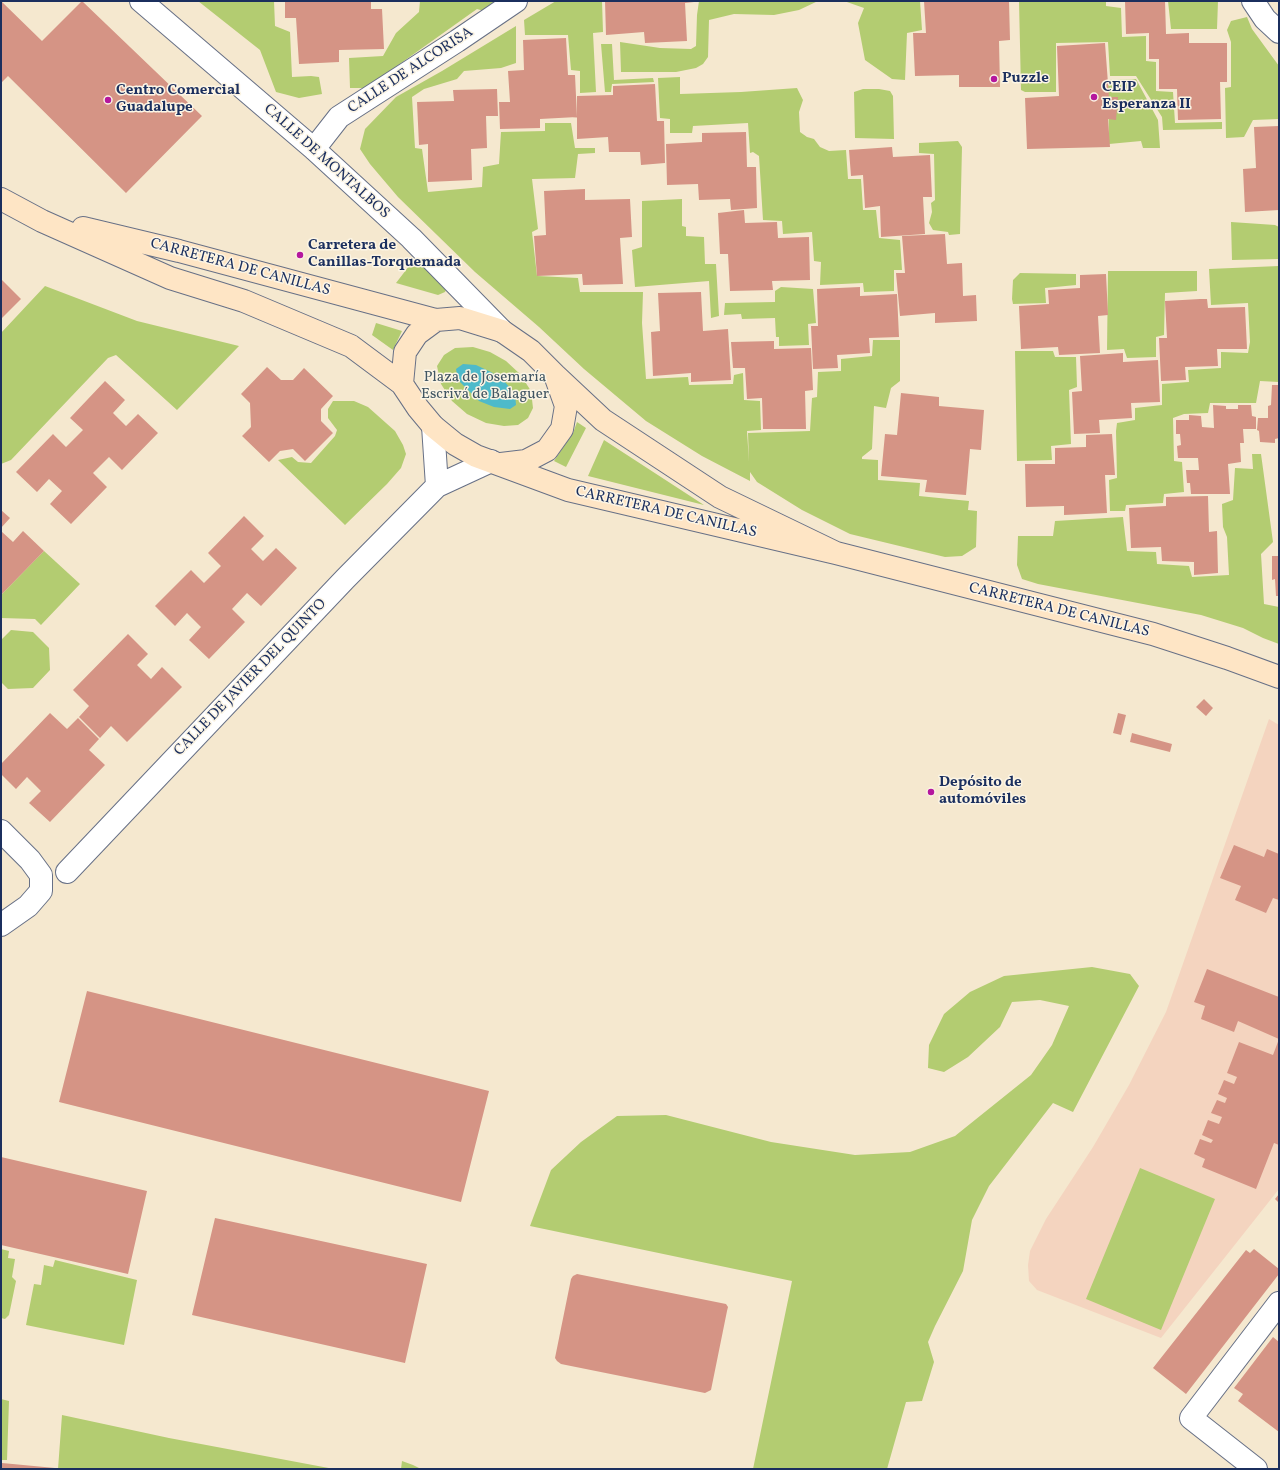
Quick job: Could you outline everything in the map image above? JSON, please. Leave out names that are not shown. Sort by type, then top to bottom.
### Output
[{"type":"street","name":"CALLE DE MONTALBOS","points":[[141,1],[314,149],[411,238],[502,331]]},
{"type":"street","name":"CALLE DE ALCORISA","points":[[314,149],[339,117],[516,1]]},
{"type":"street","points":[[1253,1],[1265,19],[1279,32]]},
{"type":"street","name":"CARRETERA DE CANILLAS","points":[[1,199],[42,221],[170,278],[244,301],[351,346],[402,384]]},
{"type":"street","name":"CARRETERA DE CANILLAS","points":[[42,221],[97,231],[171,249],[436,320]]},
{"type":"street","points":[[460,318],[502,331],[531,351],[555,375],[566,406],[562,430],[547,450],[526,461],[495,462],[476,456],[455,444],[433,426],[418,408],[402,384],[405,352],[417,334],[436,320],[460,318]]},
{"type":"street","name":"CARRETERA DE CANILLAS","points":[[555,375],[603,420],[720,497],[836,553]]},
{"type":"street","points":[[433,426],[437,486]]},
{"type":"street","name":"CARRETERA DE CANILLAS","points":[[495,462],[568,490],[836,553],[1152,634],[1227,658],[1279,677]]},
{"type":"street","name":"CALLE DE JAVIER DEL QUINTO","points":[[67,872],[334,591],[437,486],[495,462]]},
{"type":"street","points":[[1,831],[30,860],[41,875],[41,891],[28,906],[1,925]]},
{"type":"street","points":[[1256,1469],[1191,1418],[1279,1303]]},
{"type":"shaded area","points":[[1269,719],[1279,725],[1279,1189],[1161,1338],[1037,1290],[1029,1281],[1028,1265],[1030,1251],[1046,1219],[1093,1147],[1129,1085],[1166,1012]]},
{"type":"green space","points":[[198,1],[274,1],[275,26],[290,32],[292,77],[319,77],[322,94],[299,98],[276,92],[260,50]]},
{"type":"green space","points":[[420,1],[502,1],[484,11],[477,9],[366,88],[350,88],[349,58],[383,56],[396,33],[419,12]]},
{"type":"green space","points":[[556,1],[602,1],[603,32],[593,33],[596,92],[580,93],[580,71],[571,70],[568,35],[525,35],[524,20]]},
{"type":"green space","points":[[699,1],[818,1],[799,10],[774,15],[734,14],[709,20],[708,57],[703,64],[696,68],[676,72],[621,72],[620,42],[660,48],[691,49],[696,46]]},
{"type":"green space","points":[[844,1],[920,1],[922,30],[907,33],[905,80],[892,79],[865,60],[858,23],[864,8]]},
{"type":"green space","points":[[1019,1],[1106,1],[1106,6],[1121,8],[1122,37],[1146,36],[1146,61],[1156,62],[1156,91],[1173,92],[1175,123],[1222,122],[1222,129],[1163,130],[1162,117],[1136,76],[1110,76],[1108,42],[1056,43],[1056,92],[1025,92],[1021,90]]},
{"type":"green space","points":[[1168,1],[1218,1],[1217,29],[1171,29]]},
{"type":"green space","points":[[1247,17],[1252,29],[1279,66],[1279,119],[1253,120],[1244,137],[1226,138],[1225,88],[1231,87],[1231,42],[1227,30],[1231,21]]},
{"type":"green space","points":[[516,26],[516,63],[501,68],[464,71],[457,79],[424,89],[412,97],[415,148],[422,149],[428,192],[482,187],[483,167],[499,164],[501,132],[545,131],[545,123],[571,123],[575,148],[595,148],[595,153],[578,154],[575,178],[532,179],[538,229],[532,232],[537,276],[578,278],[580,292],[643,292],[642,323],[646,379],[688,377],[689,385],[733,384],[734,375],[743,373],[744,400],[760,401],[761,430],[747,431],[749,462],[748,433],[810,431],[812,398],[817,397],[818,372],[841,371],[841,359],[872,356],[873,340],[900,340],[900,381],[891,388],[886,408],[874,406],[872,449],[862,457],[862,459],[878,460],[878,480],[920,483],[919,496],[969,501],[968,510],[977,511],[976,547],[962,556],[945,557],[850,534],[802,510],[757,482],[750,472],[750,481],[702,456],[646,421],[584,369],[539,327],[475,272],[398,197],[370,164],[360,149],[365,129],[396,97]]},
{"type":"green space","points":[[601,44],[612,44],[614,80],[653,78],[654,82],[612,84],[611,92],[605,92]]},
{"type":"green space","points":[[680,77],[680,94],[797,88],[803,100],[799,112],[800,132],[807,137],[814,139],[820,147],[829,151],[846,150],[848,179],[861,179],[863,210],[876,210],[879,238],[900,240],[902,270],[894,270],[894,291],[864,292],[863,283],[820,285],[821,262],[814,261],[812,232],[783,234],[782,221],[763,220],[759,156],[753,152],[750,153],[748,123],[693,126],[692,133],[670,133],[670,119],[660,118],[658,78]]},
{"type":"green space","points":[[1136,79],[1158,120],[1160,148],[1143,148],[1141,141],[1109,144],[1108,80]]},
{"type":"green space","points":[[863,89],[890,91],[893,96],[894,139],[855,138],[854,92]]},
{"type":"green space","points":[[958,141],[962,147],[960,234],[949,235],[948,232],[933,230],[929,223],[932,212],[931,203],[935,200],[934,154],[919,153],[919,143]]},
{"type":"green space","points":[[682,199],[682,226],[686,227],[686,236],[704,237],[705,264],[716,264],[719,316],[711,318],[709,281],[635,287],[632,250],[642,247],[642,201]]},
{"type":"green space","points":[[1231,222],[1275,225],[1279,227],[1279,259],[1232,260]]},
{"type":"green space","points":[[416,257],[447,287],[445,292],[438,295],[396,283]]},
{"type":"green space","points":[[1279,266],[1279,382],[1260,381],[1256,403],[1210,403],[1208,413],[1184,414],[1173,418],[1174,461],[1182,462],[1184,492],[1164,494],[1163,503],[1126,505],[1125,511],[1110,511],[1109,480],[1117,478],[1117,423],[1135,420],[1135,408],[1162,405],[1162,384],[1189,382],[1188,370],[1221,368],[1221,352],[1248,353],[1250,342],[1248,303],[1211,305],[1209,269]]},
{"type":"green space","points":[[1108,271],[1197,271],[1197,291],[1165,293],[1164,335],[1156,337],[1156,357],[1127,358],[1124,349],[1107,350]]},
{"type":"green space","points":[[1020,273],[1076,274],[1076,285],[1045,288],[1046,303],[1013,304],[1013,280]]},
{"type":"green space","points":[[45,286],[137,321],[239,346],[177,410],[116,355],[108,358],[11,460],[1,464],[1,333]]},
{"type":"green space","points":[[781,287],[813,289],[816,323],[808,324],[809,345],[779,346],[779,337],[776,337],[775,318],[742,319],[741,314],[724,315],[725,303],[775,302],[775,291]]},
{"type":"green space","points":[[376,323],[402,331],[393,350],[372,335]]},
{"type":"green space","name":"Plaza de Josemaría Escrivá de Balaguer","points":[[473,347],[490,352],[506,361],[520,374],[531,391],[533,408],[528,418],[518,425],[504,426],[486,423],[467,414],[452,401],[441,384],[437,366],[444,355],[455,348]]},
{"type":"green space","points":[[1015,351],[1053,351],[1055,357],[1076,357],[1077,387],[1069,390],[1071,444],[1051,446],[1052,460],[1017,461]]},
{"type":"green space","points":[[333,401],[354,401],[368,407],[395,431],[406,454],[401,468],[387,484],[345,525],[278,460],[292,457],[298,462],[311,463],[335,436],[337,430],[328,418],[328,409]]},
{"type":"green space","points":[[577,422],[586,428],[566,467],[554,461],[573,433]]},
{"type":"green space","points":[[604,440],[704,505],[588,476]]},
{"type":"green space","points":[[1252,454],[1261,454],[1273,542],[1261,554],[1264,604],[1279,607],[1279,644],[1243,628],[1201,615],[1038,584],[1022,579],[1017,565],[1018,536],[1053,536],[1055,521],[1123,517],[1127,551],[1156,552],[1157,564],[1189,566],[1192,577],[1229,575],[1227,537],[1223,527],[1222,504],[1233,500],[1235,468],[1253,469]]},
{"type":"green space","points":[[44,551],[80,584],[41,625],[35,619],[1,618],[1,595]]},
{"type":"green space","points":[[11,630],[33,632],[49,648],[50,670],[33,688],[8,689],[1,682],[1,640]]},
{"type":"green space","points":[[1092,967],[1130,974],[1139,986],[1073,1112],[1053,1103],[989,1186],[972,1220],[963,1271],[928,1342],[934,1362],[922,1401],[906,1402],[887,1469],[753,1469],[792,1281],[530,1226],[551,1170],[581,1142],[617,1116],[666,1115],[771,1142],[855,1155],[910,1152],[955,1136],[1031,1075],[1052,1045],[1069,1006],[1040,1000],[1012,1002],[1000,1027],[968,1057],[944,1072],[928,1068],[929,1045],[944,1014],[970,992],[1004,976]]},
{"type":"green space","points":[[1140,1168],[1215,1199],[1161,1330],[1086,1299]]},
{"type":"green space","points":[[1,1249],[9,1251],[8,1258],[15,1259],[12,1277],[16,1281],[9,1315],[5,1319],[1,1318]]},
{"type":"green space","points":[[55,1260],[137,1280],[124,1345],[26,1325],[34,1284],[41,1285],[44,1265],[53,1267]]},
{"type":"green space","points":[[1,1399],[9,1401],[7,1460],[1,1460]]},
{"type":"green space","points":[[62,1415],[169,1438],[334,1469],[58,1469]]},
{"type":"green space","points":[[402,1461],[413,1465],[421,1469],[401,1469]]},
{"type":"water","points":[[463,364],[476,365],[491,372],[505,382],[515,394],[516,405],[510,409],[494,407],[479,401],[458,380],[456,369]]},
{"type":"building","name":"Centro Comercial Guadalupe","points":[[1,1],[42,41],[82,1],[202,116],[126,193],[8,76],[1,83]]},
{"type":"building","points":[[285,1],[371,1],[371,9],[382,9],[384,49],[339,50],[339,62],[299,64],[296,18],[285,18]]},
{"type":"building","points":[[605,1],[694,1],[685,3],[687,41],[645,43],[644,32],[606,35]]},
{"type":"building","points":[[924,1],[1009,1],[1010,40],[999,41],[1000,87],[959,87],[959,75],[915,76],[913,33],[926,33]]},
{"type":"building","points":[[1125,1],[1165,1],[1166,34],[1189,33],[1189,43],[1227,43],[1227,82],[1220,82],[1221,119],[1178,120],[1177,89],[1159,89],[1159,59],[1149,59],[1149,33],[1126,34]]},
{"type":"building","points":[[566,38],[568,75],[575,75],[577,117],[540,119],[540,128],[500,129],[499,102],[510,102],[508,71],[524,70],[523,40]]},
{"type":"building","name":"CEIP Esperanza II","points":[[1105,43],[1109,97],[1118,97],[1116,120],[1108,119],[1110,147],[1027,149],[1025,98],[1059,96],[1057,46]]},
{"type":"building","points":[[655,84],[657,121],[664,121],[665,163],[641,165],[640,152],[609,152],[608,137],[577,139],[577,96],[613,95],[613,86]]},
{"type":"building","points":[[497,89],[498,116],[486,116],[487,148],[471,149],[472,180],[428,182],[428,144],[419,145],[417,102],[454,101],[453,90]]},
{"type":"building","points":[[1279,126],[1279,210],[1245,212],[1243,169],[1256,168],[1254,127]]},
{"type":"building","points":[[746,132],[747,167],[756,167],[757,208],[731,210],[730,199],[699,200],[698,184],[667,185],[666,144],[702,142],[702,133]]},
{"type":"building","points":[[892,147],[893,157],[930,155],[932,197],[923,197],[925,234],[881,237],[880,206],[865,208],[863,175],[851,176],[849,150]]},
{"type":"building","points":[[585,189],[585,200],[630,199],[632,237],[620,238],[623,284],[583,285],[582,274],[537,276],[534,236],[546,235],[544,191]]},
{"type":"building","points":[[744,210],[745,223],[777,222],[778,238],[809,237],[810,280],[772,281],[773,290],[730,291],[728,254],[720,254],[718,213]]},
{"type":"building","points":[[945,234],[947,264],[962,263],[963,296],[976,295],[977,321],[935,323],[935,313],[900,316],[896,273],[905,273],[902,236]]},
{"type":"building","points":[[1106,274],[1108,315],[1098,316],[1100,353],[1059,355],[1058,347],[1021,349],[1019,306],[1049,304],[1048,290],[1080,288],[1080,275]]},
{"type":"building","points":[[1,279],[21,299],[1,319]]},
{"type":"building","points":[[860,287],[860,296],[897,294],[899,337],[869,338],[870,353],[837,355],[838,368],[813,369],[811,326],[818,326],[817,289]]},
{"type":"building","points":[[701,292],[703,331],[728,329],[731,380],[691,382],[691,373],[653,376],[651,332],[660,331],[658,293]]},
{"type":"building","points":[[1207,299],[1208,308],[1245,307],[1247,349],[1217,349],[1218,366],[1185,367],[1186,380],[1161,381],[1159,338],[1167,338],[1165,301]]},
{"type":"building","points":[[774,341],[774,349],[811,348],[813,390],[805,391],[806,429],[763,429],[762,398],[747,399],[745,368],[733,368],[731,342]]},
{"type":"building","points":[[1123,353],[1123,362],[1158,360],[1160,402],[1131,403],[1132,418],[1099,420],[1100,433],[1074,434],[1072,392],[1082,391],[1080,356]]},
{"type":"building","points":[[267,367],[281,380],[293,380],[304,368],[333,396],[321,409],[321,421],[333,433],[305,461],[293,449],[280,451],[269,462],[242,436],[251,427],[250,403],[241,394]]},
{"type":"building","points":[[105,381],[125,400],[113,413],[126,426],[138,414],[158,433],[122,470],[109,457],[93,473],[107,487],[71,524],[50,504],[62,491],[49,479],[37,492],[16,472],[53,434],[66,447],[83,430],[70,418]]},
{"type":"building","points":[[1272,385],[1279,385],[1279,438],[1275,439],[1275,443],[1260,442],[1259,431],[1257,430],[1258,418],[1268,418],[1268,406],[1271,405]]},
{"type":"building","points":[[901,393],[939,397],[939,406],[984,410],[981,450],[970,449],[966,495],[925,492],[927,480],[881,476],[885,434],[897,435]]},
{"type":"building","points":[[1213,405],[1226,406],[1226,409],[1238,409],[1238,405],[1251,405],[1252,416],[1256,417],[1256,429],[1243,429],[1244,443],[1240,443],[1241,462],[1228,464],[1230,494],[1191,494],[1190,483],[1187,483],[1186,470],[1199,470],[1198,458],[1178,458],[1177,446],[1181,445],[1180,434],[1176,434],[1176,420],[1189,420],[1189,415],[1201,416],[1202,427],[1214,428]]},
{"type":"building","points":[[1112,434],[1115,475],[1105,475],[1107,513],[1064,515],[1064,506],[1026,507],[1025,464],[1055,464],[1055,448],[1086,447],[1086,435]]},
{"type":"building","points":[[1208,496],[1209,532],[1217,531],[1218,573],[1194,575],[1194,562],[1162,561],[1161,547],[1131,548],[1129,508],[1166,506],[1166,497]]},
{"type":"building","points":[[1,510],[10,518],[1,528]]},
{"type":"building","points":[[244,516],[264,536],[251,549],[263,561],[276,548],[297,568],[261,606],[247,593],[232,609],[245,622],[209,659],[189,640],[201,627],[187,613],[175,626],[155,606],[191,570],[204,583],[221,566],[208,553]]},
{"type":"building","points":[[1,531],[13,542],[23,531],[44,551],[1,595]]},
{"type":"building","points":[[1272,556],[1279,556],[1279,596],[1276,596],[1275,579],[1272,580]]},
{"type":"building","points":[[128,634],[148,654],[137,665],[151,679],[162,667],[182,687],[127,742],[111,726],[100,738],[79,717],[89,706],[73,690]]},
{"type":"building","points":[[1204,699],[1213,708],[1206,716],[1196,707]]},
{"type":"building","points":[[50,713],[67,729],[78,718],[99,739],[89,750],[105,765],[50,822],[29,803],[41,791],[27,777],[16,789],[1,774],[1,764]]},
{"type":"building","points":[[1118,713],[1126,715],[1121,735],[1113,733]]},
{"type":"building","points":[[1132,733],[1172,744],[1170,752],[1130,742]]},
{"type":"building","points":[[1234,845],[1264,857],[1267,849],[1279,854],[1279,900],[1273,898],[1266,913],[1235,900],[1241,886],[1220,878]]},
{"type":"building","points":[[1207,969],[1279,997],[1279,1039],[1238,1021],[1234,1032],[1201,1019],[1205,1006],[1194,1002]]},
{"type":"building","points":[[87,991],[489,1091],[461,1202],[59,1102]]},
{"type":"building","points":[[1279,1039],[1279,1145],[1274,1143],[1256,1189],[1202,1167],[1205,1159],[1194,1154],[1200,1139],[1211,1143],[1213,1140],[1202,1135],[1208,1120],[1219,1124],[1222,1117],[1211,1113],[1217,1100],[1225,1103],[1227,1098],[1218,1094],[1224,1080],[1234,1084],[1237,1077],[1227,1073],[1239,1042],[1273,1055]]},
{"type":"building","points":[[1,1157],[147,1191],[128,1274],[1,1245]]},
{"type":"building","points":[[1279,1194],[1279,1203],[1275,1199]]},
{"type":"building","points":[[215,1218],[427,1264],[405,1363],[192,1315]]},
{"type":"building","points":[[1254,1249],[1279,1269],[1279,1274],[1186,1394],[1153,1368],[1246,1250],[1250,1253]]},
{"type":"building","points":[[577,1274],[726,1304],[728,1307],[711,1390],[705,1393],[561,1364],[557,1361],[555,1358],[571,1279]]},
{"type":"building","points":[[1273,1337],[1279,1342],[1279,1432],[1238,1401],[1243,1394],[1234,1388]]},
{"type":"building","points":[[2,1463],[55,1468],[55,1469],[2,1469]]},
{"type":"place","name":"Puzzle","points":[[994,79]]},
{"type":"place","name":"CEIP Esperanza II","points":[[1094,97]]},
{"type":"place","name":"Centro Comercial Guadalupe","points":[[108,100]]},
{"type":"place","name":"Carretera de Canillas-Torquemada","points":[[300,255]]},
{"type":"place","name":"Depósito de automóviles","points":[[931,792]]}]
